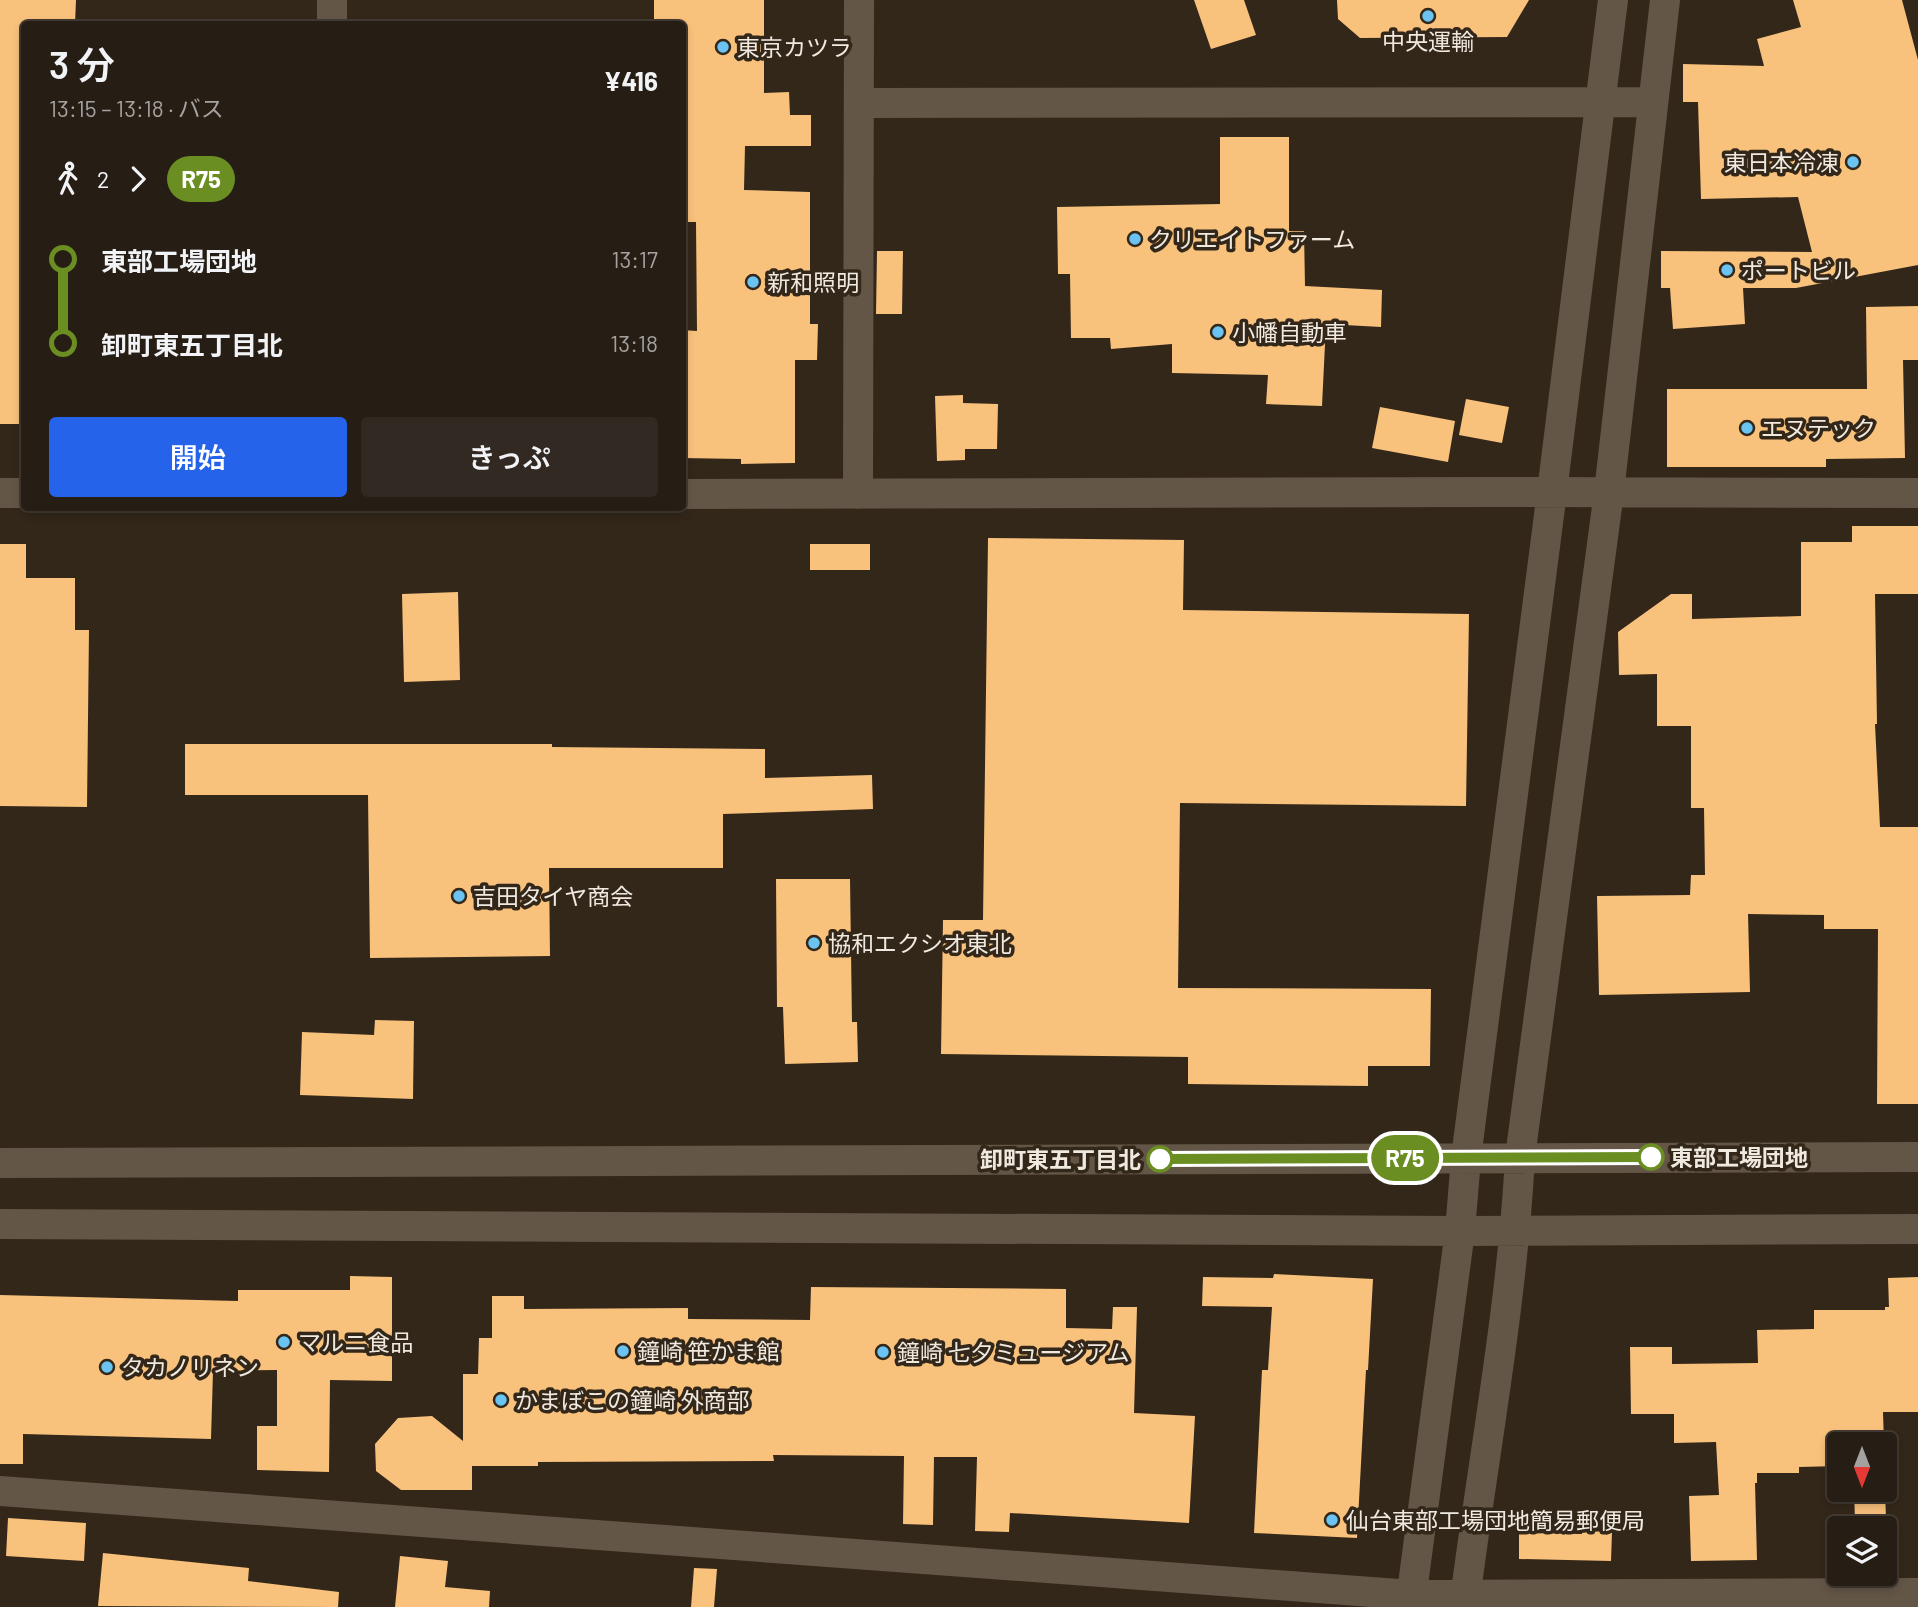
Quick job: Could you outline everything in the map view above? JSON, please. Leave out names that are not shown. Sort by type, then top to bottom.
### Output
[{"type":"street","points":[[332,0],[332,21]]},
{"type":"street","points":[[858,494],[859,0]]},
{"type":"street","points":[[1411,1601],[1460,1231],[1466,1158],[1612,0]]},
{"type":"street","points":[[1465,1600],[1516,1231],[1520,1157],[1609,492],[1665,0]]},
{"type":"street","points":[[859,103],[1653,102]]},
{"type":"street","points":[[0,493],[21,493]]},
{"type":"street","points":[[686,494],[1918,493]]},
{"type":"street","points":[[0,1163],[1918,1157]]},
{"type":"street","points":[[0,1224],[1460,1231],[1918,1229]]},
{"type":"street","points":[[0,1491],[1411,1601],[1918,1592]]},
{"type":"building","points":[[0,0],[76,0],[75,21],[21,21],[21,424],[0,424]]},
{"type":"building","points":[[654,0],[764,0],[764,93],[789,92],[790,115],[811,115],[811,146],[745,146],[744,190],[810,192],[810,324],[818,324],[817,360],[795,360],[795,463],[741,464],[741,459],[686,458],[686,330],[697,331],[696,222],[686,222],[686,21],[654,21]]},
{"type":"building","points":[[1194,0],[1244,0],[1256,35],[1211,49]]},
{"type":"building","name":"中央運輸","points":[[1337,0],[1529,0],[1507,37],[1360,38],[1338,19]]},
{"type":"building","name":"東日本冷凍","points":[[1793,0],[1902,0],[1918,60],[1918,265],[1796,288],[1743,288],[1745,324],[1673,329],[1670,288],[1661,288],[1661,251],[1812,252],[1798,197],[1701,199],[1698,102],[1683,102],[1683,64],[1764,66],[1757,39],[1801,27]]},
{"type":"building","points":[[1220,137],[1289,137],[1289,231],[1304,231],[1305,286],[1382,290],[1381,327],[1326,324],[1322,406],[1266,404],[1268,375],[1172,373],[1172,344],[1111,349],[1110,338],[1071,338],[1070,274],[1058,274],[1057,207],[1220,204]]},
{"type":"building","points":[[877,251],[903,251],[902,314],[876,314]]},
{"type":"building","points":[[1918,306],[1918,360],[1903,360],[1905,458],[1826,459],[1826,467],[1667,467],[1667,389],[1867,389],[1866,307]]},
{"type":"building","points":[[963,395],[963,403],[998,404],[997,449],[965,449],[965,460],[937,461],[935,396]]},
{"type":"building","points":[[1466,399],[1509,407],[1502,443],[1459,435]]},
{"type":"building","points":[[1380,407],[1455,421],[1448,462],[1372,448]]},
{"type":"building","points":[[1852,526],[1918,526],[1918,594],[1875,594],[1875,724],[1880,827],[1918,827],[1918,1104],[1877,1104],[1878,929],[1824,929],[1824,915],[1748,914],[1750,992],[1599,995],[1597,896],[1690,895],[1691,875],[1705,875],[1704,808],[1691,808],[1691,726],[1657,726],[1657,674],[1619,675],[1618,632],[1671,594],[1692,594],[1692,619],[1801,616],[1801,542],[1852,542]]},
{"type":"building","points":[[988,538],[1184,540],[1183,610],[1469,614],[1466,806],[1180,803],[1178,988],[1431,989],[1430,1066],[1368,1066],[1368,1086],[1188,1084],[1188,1057],[941,1054],[943,920],[983,920]]},
{"type":"building","points":[[0,544],[26,544],[26,578],[75,578],[75,630],[89,630],[87,807],[0,806]]},
{"type":"building","points":[[810,544],[870,544],[870,570],[810,570]]},
{"type":"building","points":[[458,592],[460,680],[404,682],[402,594]]},
{"type":"building","points":[[185,744],[552,744],[552,747],[765,749],[765,778],[872,775],[873,809],[723,814],[723,868],[549,868],[550,956],[370,958],[368,795],[185,795]]},
{"type":"building","name":"協和エクシオ東北","points":[[776,879],[850,879],[852,1022],[857,1022],[858,1062],[785,1064],[783,1007],[777,1007]]},
{"type":"building","points":[[375,1020],[414,1021],[413,1099],[300,1095],[302,1032],[374,1035]]},
{"type":"building","points":[[1274,1274],[1373,1279],[1357,1538],[1254,1533],[1262,1370],[1268,1370],[1272,1307],[1202,1306],[1203,1277],[1273,1278]]},
{"type":"building","points":[[350,1276],[392,1277],[392,1381],[330,1380],[329,1472],[257,1470],[257,1426],[277,1426],[277,1370],[213,1371],[211,1439],[23,1434],[23,1464],[0,1464],[0,1295],[238,1301],[238,1290],[350,1290]]},
{"type":"building","points":[[1918,1277],[1918,1412],[1883,1412],[1884,1432],[1827,1432],[1827,1466],[1799,1467],[1799,1473],[1757,1473],[1757,1560],[1691,1561],[1689,1496],[1719,1495],[1716,1442],[1674,1443],[1674,1414],[1631,1414],[1630,1347],[1672,1347],[1672,1364],[1758,1363],[1757,1330],[1814,1329],[1814,1310],[1885,1310],[1885,1307],[1889,1307],[1888,1278]]},
{"type":"building","points":[[811,1287],[1066,1289],[1066,1328],[1112,1329],[1113,1307],[1137,1307],[1134,1413],[1195,1416],[1189,1523],[1010,1513],[1009,1532],[975,1531],[977,1457],[934,1457],[933,1525],[903,1524],[904,1456],[773,1455],[774,1461],[538,1462],[538,1466],[472,1466],[472,1490],[401,1490],[376,1471],[375,1444],[398,1418],[432,1416],[463,1441],[463,1374],[478,1374],[479,1338],[492,1338],[492,1296],[524,1296],[524,1309],[688,1308],[688,1319],[810,1320]]},
{"type":"building","points":[[1854,1502],[1885,1502],[1886,1516],[1855,1516]]},
{"type":"building","points":[[8,1518],[86,1523],[84,1561],[6,1556]]},
{"type":"building","points":[[1582,1531],[1612,1532],[1611,1561],[1519,1559],[1519,1533],[1582,1534]]},
{"type":"building","points":[[103,1553],[249,1568],[248,1581],[339,1592],[338,1607],[98,1606]]},
{"type":"building","points":[[400,1556],[448,1561],[445,1587],[490,1591],[489,1607],[395,1607]]},
{"type":"building","points":[[694,1568],[717,1569],[714,1607],[691,1607]]},
{"type":"bus line","name":"R75","points":[[1160,1159],[1651,1157]]},
{"type":"place","name":"中央運輸","points":[[1428,16]]},
{"type":"place","name":"東京カツラ","points":[[723,47]]},
{"type":"place","name":"東日本冷凍","points":[[1853,162]]},
{"type":"place","name":"クリエイトファーム","points":[[1135,239]]},
{"type":"place","name":"ポートビル","points":[[1727,270]]},
{"type":"place","name":"新和照明","points":[[753,282]]},
{"type":"place","name":"小幡自動車","points":[[1218,332]]},
{"type":"place","name":"エヌテック","points":[[1747,428]]},
{"type":"place","name":"吉田タイヤ商会","points":[[459,896]]},
{"type":"place","name":"協和エクシオ東北","points":[[814,943]]},
{"type":"place","name":"東部工場団地","points":[[1651,1157]]},
{"type":"place","name":"卸町東五丁目北","points":[[1160,1159]]},
{"type":"place","name":"マルニ食品","points":[[284,1342]]},
{"type":"place","name":"鐘崎 笹かま館","points":[[623,1351]]},
{"type":"place","name":"鐘崎 七夕ミュージアム","points":[[883,1352]]},
{"type":"place","name":"タカノリネン","points":[[107,1367]]},
{"type":"place","name":"かまぼこの鐘崎 外商部","points":[[501,1400]]},
{"type":"place","name":"仙台東部工場団地簡易郵便局","points":[[1332,1520]]}]
